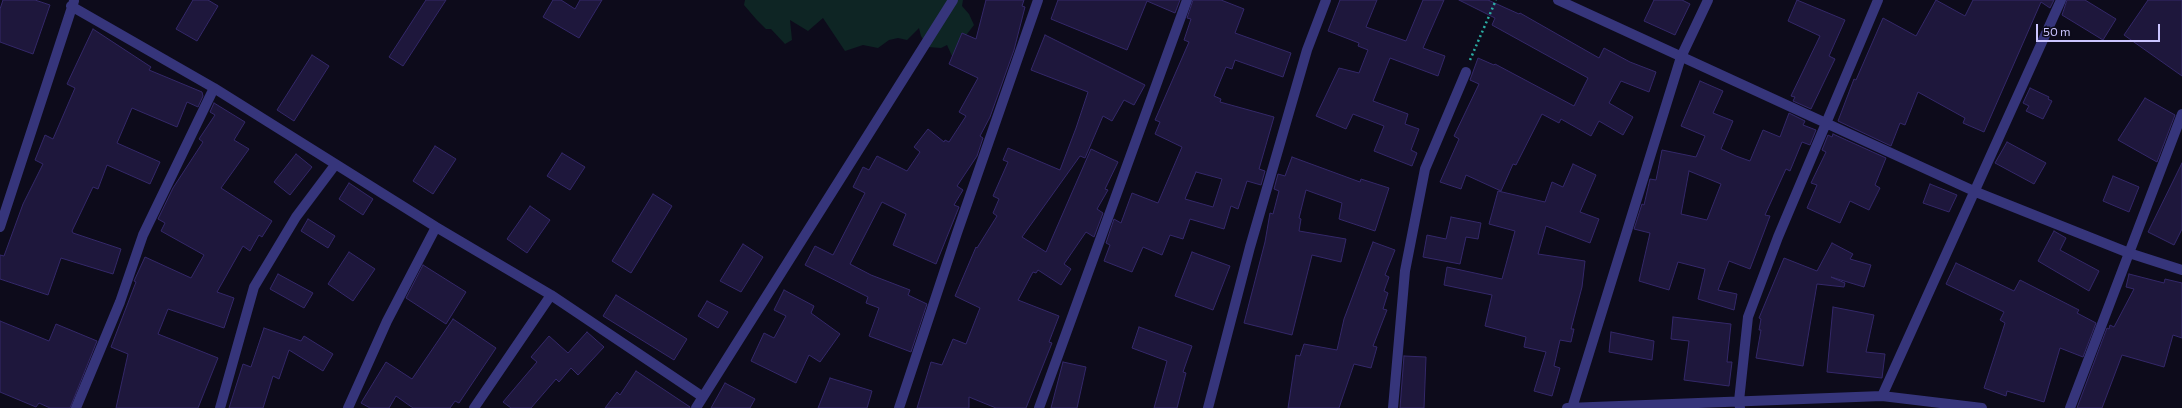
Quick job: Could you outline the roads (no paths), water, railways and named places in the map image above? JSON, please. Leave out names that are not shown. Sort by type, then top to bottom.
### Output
[{"type":"street","points":[[696,408],[952,0]]},
{"type":"street","points":[[899,408],[954,240],[1038,0]]},
{"type":"street","points":[[1039,408],[1187,0]]},
{"type":"street","points":[[1208,408],[1250,247],[1307,50],[1326,0]]},
{"type":"street","points":[[1558,0],[1976,192],[2129,253],[2182,270]]},
{"type":"street","points":[[1572,408],[1681,57],[1708,0]]},
{"type":"street","points":[[1739,404],[1748,317],[1778,237],[1878,0]]},
{"type":"street","points":[[1882,396],[1976,192],[2022,84],[2062,0]]},
{"type":"street","points":[[0,227],[73,3],[214,88],[436,227],[551,295],[703,397]]},
{"type":"street","points":[[1393,408],[1405,271],[1425,169],[1466,72]]},
{"type":"street","points":[[76,408],[120,302],[143,235],[214,88]]},
{"type":"street","points":[[2070,408],[2182,114]]},
{"type":"street","points":[[220,408],[254,287],[296,217],[335,165]]},
{"type":"street","points":[[348,408],[387,321],[436,227]]},
{"type":"street","points":[[474,408],[551,295]]},
{"type":"street","points":[[1567,408],[1739,404],[1882,396],[1982,408]]}]
